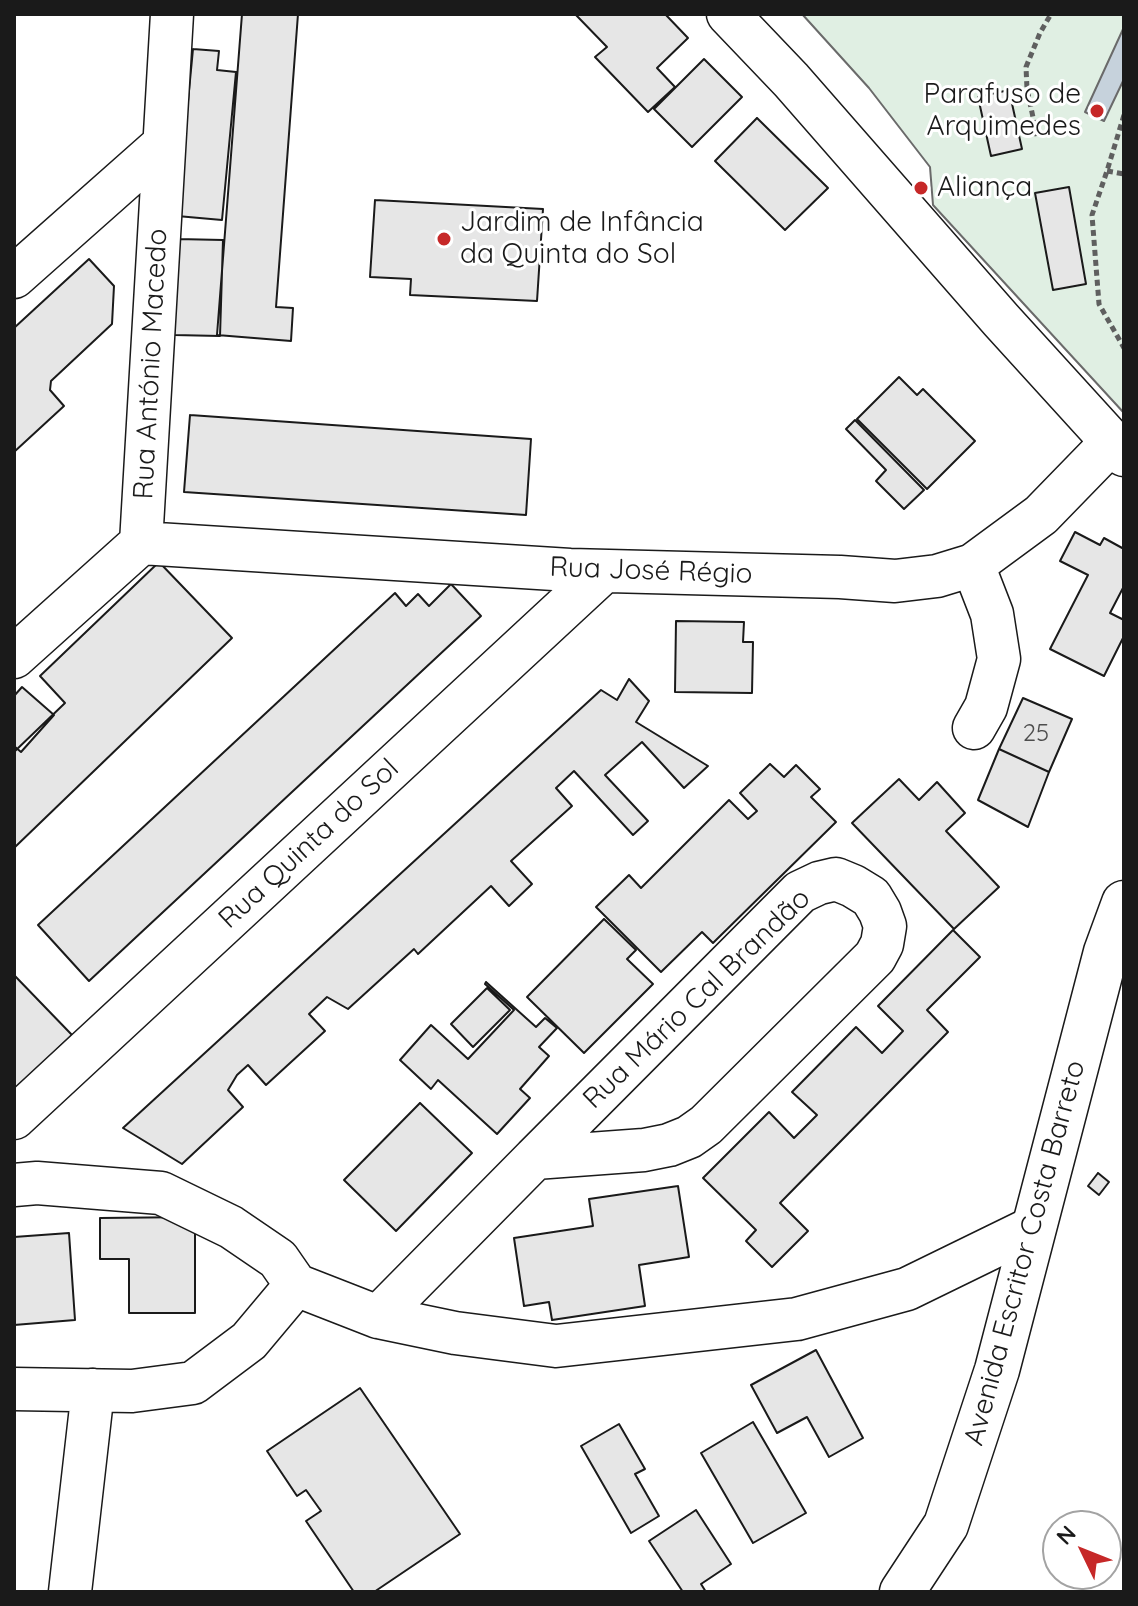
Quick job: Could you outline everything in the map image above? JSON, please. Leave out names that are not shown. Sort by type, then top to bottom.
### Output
[{"type":"main road","name":"Avenida Escritor Costa Barreto","points":[[902,1592],[946,1525],[997,1370],[1106,952],[1124,903]]},
{"type":"street","name":"Rua António Macedo","points":[[141,543],[172,14]]},
{"type":"street","points":[[728,14],[791,80],[1118,449]]},
{"type":"street","points":[[14,277],[164,144]]},
{"type":"street","name":"Rua José Régio","points":[[141,543],[604,571],[895,581],[937,576],[973,565],[1041,515],[1118,449]]},
{"type":"street","points":[[14,657],[141,543]]},
{"type":"street","points":[[973,565],[992,614],[999,659],[986,707],[974,728]]},
{"type":"street","name":"Rua Quinta do Sol","points":[[14,1118],[604,571]]},
{"type":"street","name":"Rua Mário Cal Brandão","points":[[378,1317],[535,1158],[800,892],[836,879],[871,897],[885,926],[882,944],[875,957],[706,1125],[689,1137],[644,1150],[535,1158]]},
{"type":"street","points":[[14,1185],[37,1183],[161,1193],[231,1227],[278,1259],[296,1285],[378,1317],[455,1333],[556,1346],[797,1319],[907,1289],[1034,1227]]},
{"type":"street","points":[[14,1389],[132,1391],[193,1383],[249,1341],[296,1285]]},
{"type":"street","points":[[70,1592],[93,1390]]},
{"type":"path","points":[[1037,136],[1027,89],[1026,67],[1051,14]]},
{"type":"path","points":[[1124,115],[1092,215],[1099,304],[1124,348]]},
{"type":"path","points":[[1107,171],[1124,174]]},
{"type":"green space","points":[[802,14],[1124,14],[1124,413],[933,205],[930,167],[869,88]]},
{"type":"shaded area","points":[[1124,27],[1124,79],[1104,121],[1085,112]]},
{"type":"building","points":[[242,14],[298,14],[276,307],[293,308],[291,341],[217,335]]},
{"type":"building","points":[[575,14],[665,14],[688,38],[657,68],[675,87],[648,112],[595,57],[607,47]]},
{"type":"building","points":[[193,49],[219,51],[217,70],[236,72],[222,220],[177,216]]},
{"type":"building","points":[[704,59],[742,97],[692,147],[654,109]]},
{"type":"building","points":[[1009,90],[1022,149],[991,156],[978,97]]},
{"type":"building","points":[[757,118],[828,188],[785,230],[715,161]]},
{"type":"building","points":[[1069,187],[1086,284],[1053,290],[1035,193]]},
{"type":"building","points":[[375,200],[543,209],[537,301],[410,295],[411,279],[370,277]]},
{"type":"building","points":[[177,239],[223,240],[220,336],[174,335]]},
{"type":"building","points":[[89,259],[114,286],[112,324],[51,381],[50,390],[64,406],[14,452],[14,328]]},
{"type":"building","points":[[899,377],[917,395],[923,389],[975,441],[927,489],[857,419]]},
{"type":"building","points":[[190,415],[531,439],[526,515],[184,492]]},
{"type":"building","points":[[855,420],[924,490],[904,509],[876,481],[886,470],[846,429]]},
{"type":"building","points":[[1075,532],[1100,545],[1104,538],[1124,549],[1124,586],[1110,613],[1124,620],[1124,636],[1104,676],[1050,649],[1088,575],[1060,561]]},
{"type":"building","points":[[159,562],[232,638],[14,848],[14,752],[65,703],[40,676]]},
{"type":"building","points":[[451,584],[481,616],[89,981],[38,925],[395,593],[406,606],[418,594],[429,606]]},
{"type":"building","points":[[676,621],[744,622],[743,642],[753,642],[752,693],[675,692]]},
{"type":"building","points":[[629,679],[649,701],[636,722],[708,766],[684,788],[642,742],[605,775],[648,821],[633,835],[574,771],[556,788],[572,806],[511,861],[532,884],[509,906],[491,886],[418,954],[414,949],[348,1009],[327,997],[309,1014],[325,1031],[266,1085],[248,1065],[237,1075],[228,1090],[243,1107],[182,1164],[123,1128],[601,690],[617,700]]},
{"type":"building","points":[[22,687],[54,715],[21,752],[14,746],[14,696]]},
{"type":"building","points":[[1023,698],[1072,719],[1049,772],[999,749]]},
{"type":"building","points":[[999,749],[1049,772],[1028,827],[978,800]]},
{"type":"building","points":[[770,764],[784,777],[796,765],[820,789],[811,797],[836,822],[713,943],[702,932],[661,972],[596,907],[629,875],[641,888],[729,800],[748,819],[757,811],[740,793]]},
{"type":"building","points":[[899,779],[919,800],[937,782],[965,813],[946,831],[999,887],[954,929],[852,823]]},
{"type":"building","points":[[604,919],[636,950],[627,959],[653,984],[584,1053],[527,997]]},
{"type":"building","points":[[953,930],[980,957],[927,1010],[948,1032],[780,1203],[808,1231],[772,1267],[746,1241],[756,1230],[703,1178],[769,1112],[794,1138],[817,1115],[792,1092],[856,1027],[882,1053],[903,1031],[878,1006]]},
{"type":"building","points":[[14,975],[72,1035],[17,1088],[14,1085]]},
{"type":"building","points":[[486,982],[536,1027],[545,1018],[557,1028],[539,1047],[549,1056],[520,1089],[530,1098],[497,1134],[438,1080],[431,1089],[400,1060],[431,1025],[468,1059],[514,1010]]},
{"type":"building","points":[[487,988],[510,1010],[473,1047],[451,1024]]},
{"type":"building","points":[[420,1103],[472,1153],[396,1231],[344,1180]]},
{"type":"building","points":[[1098,1173],[1109,1182],[1099,1195],[1088,1186]]},
{"type":"building","points":[[678,1186],[689,1257],[639,1265],[645,1306],[552,1320],[549,1302],[524,1306],[514,1238],[593,1226],[589,1199]]},
{"type":"building","points":[[195,1217],[195,1313],[129,1313],[129,1259],[100,1259],[100,1218]]},
{"type":"building","points":[[69,1233],[75,1320],[14,1325],[14,1237]]},
{"type":"building","points":[[816,1350],[863,1438],[829,1457],[807,1417],[777,1433],[751,1385]]},
{"type":"building","points":[[360,1388],[460,1534],[374,1592],[354,1592],[306,1521],[321,1511],[306,1490],[297,1496],[267,1451]]},
{"type":"building","points":[[753,1422],[806,1513],[753,1543],[701,1453]]},
{"type":"building","points":[[619,1424],[645,1469],[635,1474],[659,1516],[631,1533],[581,1446]]},
{"type":"building","points":[[696,1510],[731,1564],[701,1584],[706,1592],[683,1592],[649,1541]]},
{"type":"place","name":"Parafuso de Arquimedes","points":[[1097,111]]},
{"type":"place","name":"Aliança","points":[[921,188]]},
{"type":"place","name":"Jardim de Infância da Quinta do Sol","points":[[444,239]]}]
